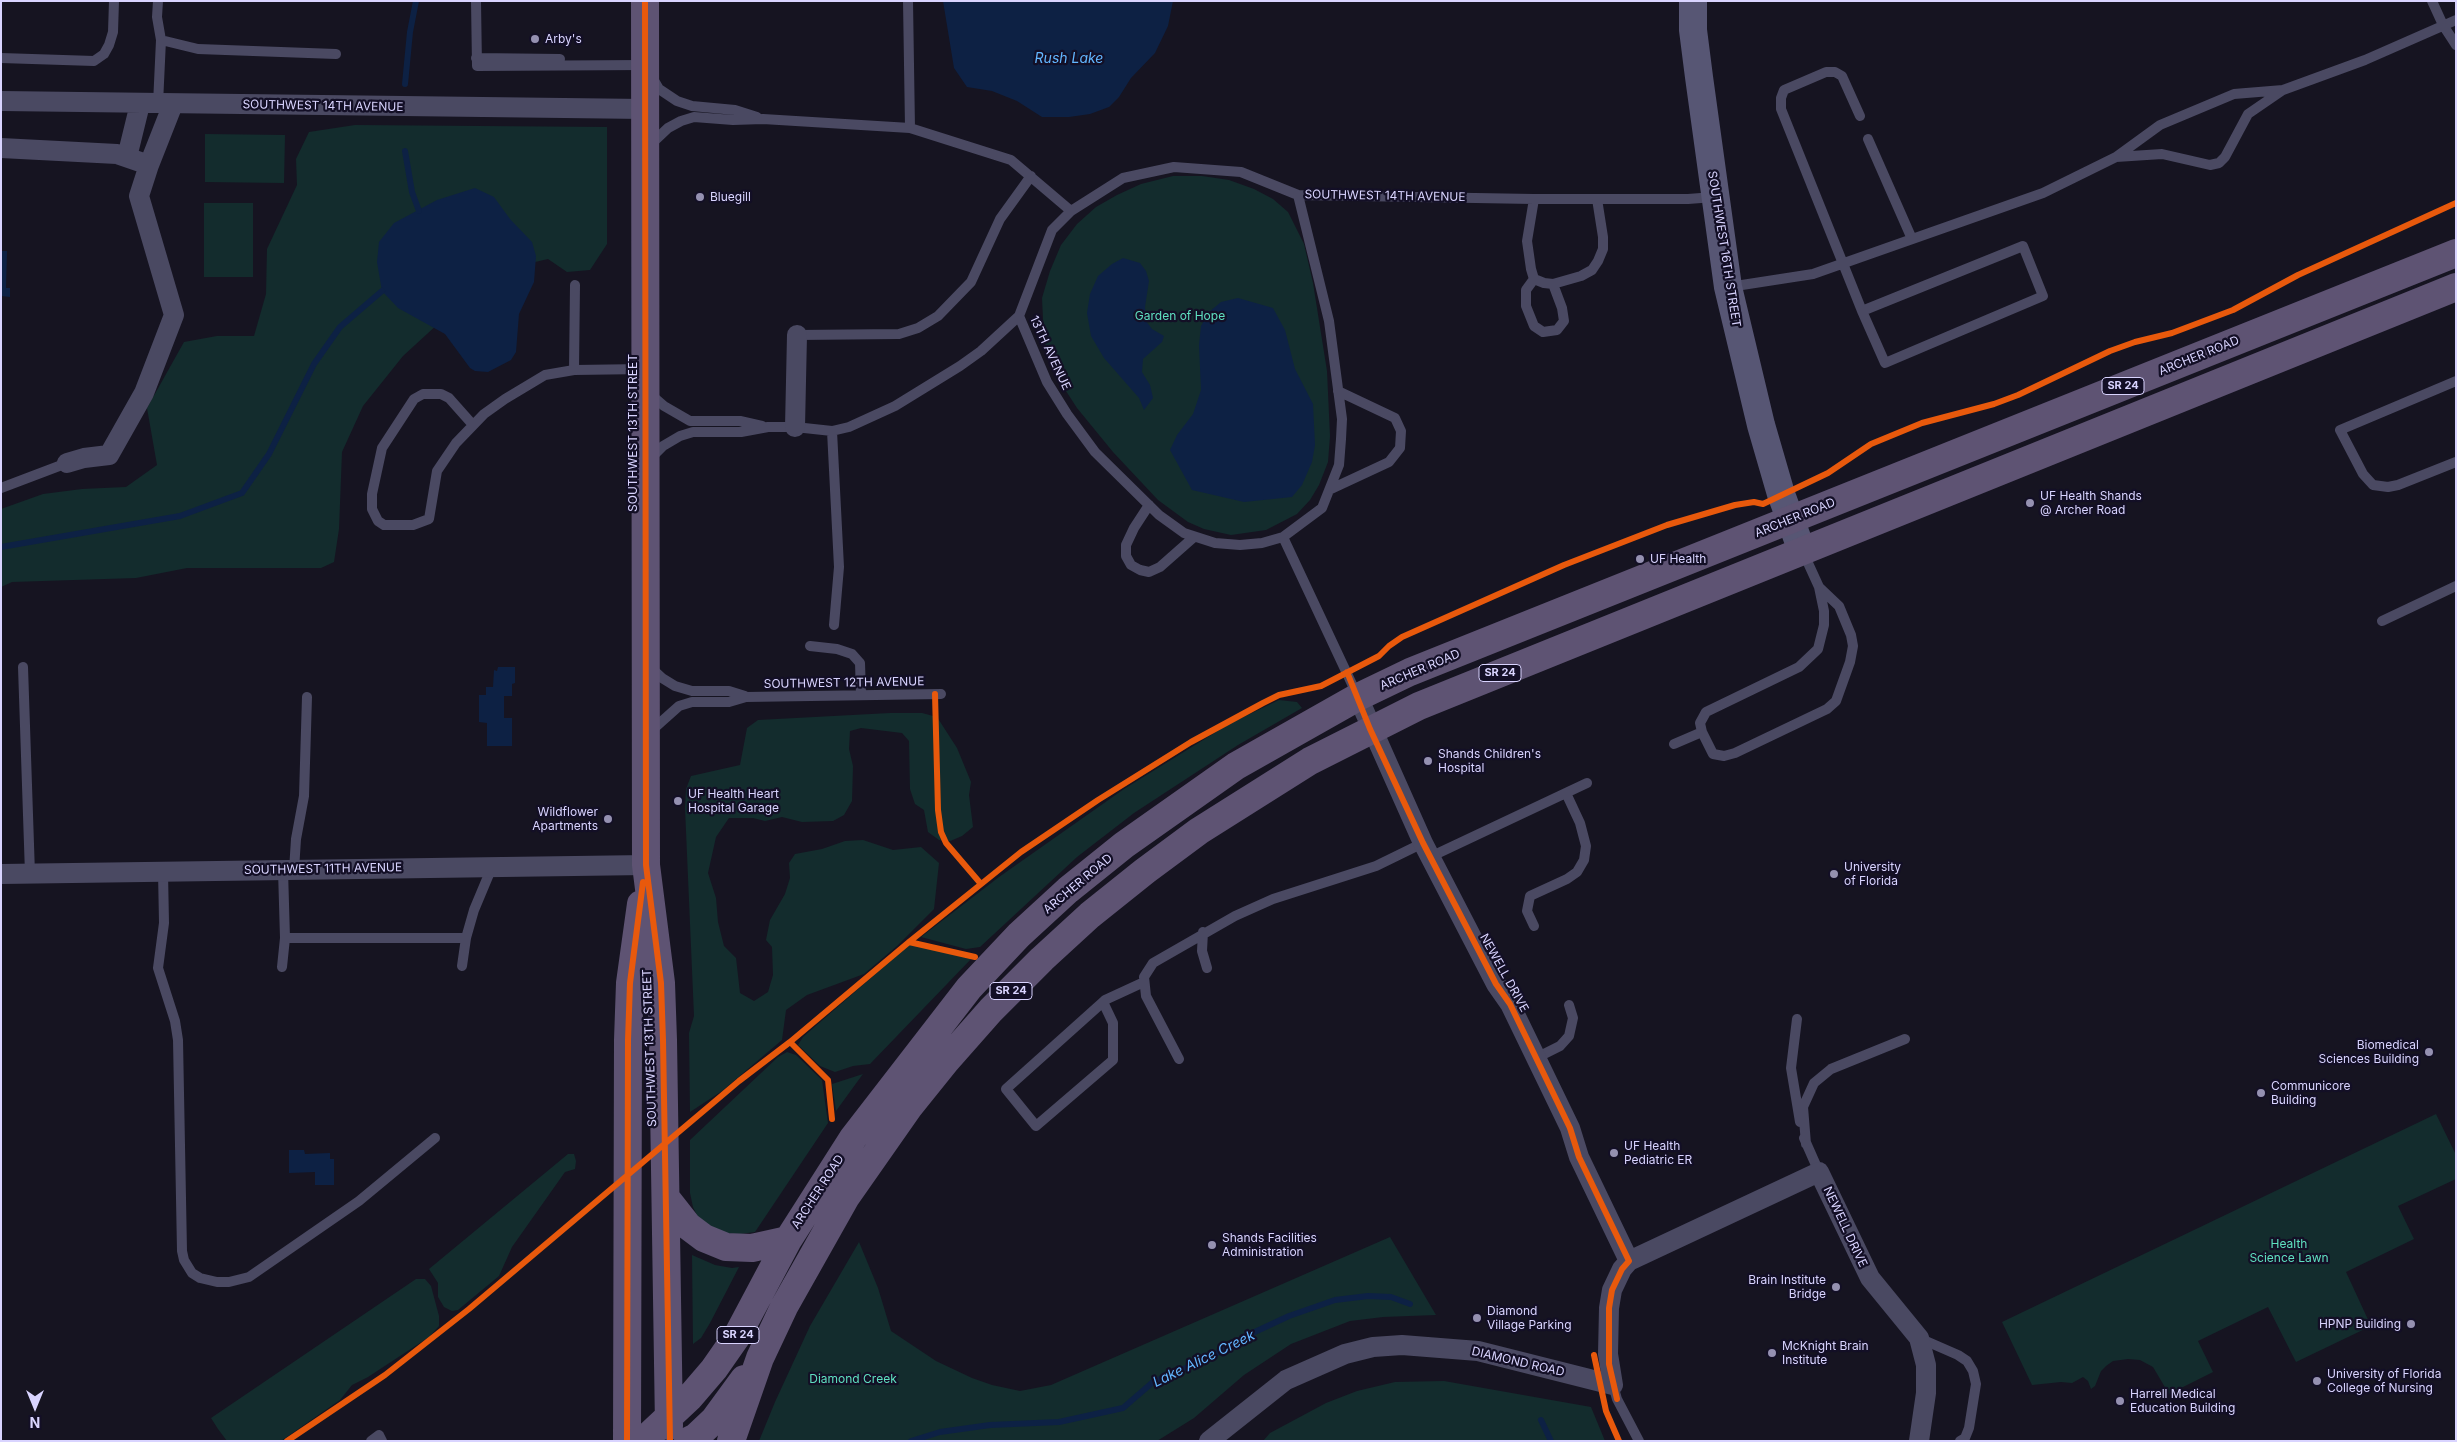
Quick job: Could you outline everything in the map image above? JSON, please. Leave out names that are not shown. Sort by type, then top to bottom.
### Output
[{"type":"main road","name":"SOUTHWEST 13TH STREET","points":[[645,1],[644,736],[646,865],[661,983],[670,1429]]},
{"type":"main road","name":"ARCHER ROAD","points":[[643,1441],[670,1429],[738,1336],[788,1240],[853,1138],[969,988],[1020,935],[1068,890],[1124,845],[1236,766],[1358,697],[1410,672],[2456,253]]},
{"type":"main road","name":"SR 24","points":[[731,1441],[760,1358],[800,1276],[846,1197],[909,1107],[946,1061],[991,1010],[1090,915],[1145,871],[1255,794],[1370,729],[1419,706],[2456,287]]},
{"type":"main road","name":"SOUTHWEST 13TH STREET","points":[[626,1441],[630,983],[646,865]]},
{"type":"main road","points":[[926,1042],[946,1061]]},
{"type":"main road","points":[[666,1198],[688,1226],[704,1238],[726,1247],[752,1248],[788,1240]]},
{"type":"main road","points":[[688,1441],[696,1437],[714,1420],[760,1358]]},
{"type":"street","name":"SOUTHWEST 16TH STREET","points":[[1693,1],[1693,30],[1714,197],[1728,287],[1761,425],[1790,520],[1802,551]]},
{"type":"street","name":"SOUTHWEST 14TH AVENUE","points":[[1,101],[644,109]]},
{"type":"street","points":[[127,157],[157,104]]},
{"type":"street","points":[[67,464],[84,458],[109,455],[144,393],[174,315],[139,196],[149,165],[157,104]]},
{"type":"street","points":[[1,148],[118,154],[149,165]]},
{"type":"street","points":[[795,427],[797,335]]},
{"type":"street","name":"NEWELL DRIVE","points":[[1358,697],[1370,729],[1427,850],[1496,984],[1510,1004],[1570,1128],[1579,1157],[1629,1262],[1819,1172],[1870,1278],[1919,1338],[1926,1365],[1926,1393],[1919,1441]]},
{"type":"street","name":"SOUTHWEST 11TH AVENUE","points":[[1,874],[646,865]]},
{"type":"street","points":[[1613,1385],[1608,1354],[1609,1308],[1615,1282],[1622,1269],[1629,1262]]},
{"type":"street","name":"DIAMOND ROAD","points":[[1209,1441],[1286,1380],[1345,1354],[1373,1348],[1402,1345],[1478,1351],[1613,1385]]},
{"type":"lane","points":[[1,58],[94,61],[104,54],[109,45],[113,32],[114,1]]},
{"type":"lane","points":[[157,104],[161,40],[157,17],[158,1]]},
{"type":"lane","points":[[476,1],[476,66],[645,65],[659,89],[677,100],[692,106],[735,110],[763,119]]},
{"type":"lane","points":[[908,1],[910,128]]},
{"type":"lane","points":[[2432,1],[2443,26],[2456,45]]},
{"type":"lane","points":[[2116,157],[2162,154],[2210,165],[2219,163],[2225,157],[2248,114],[2283,90],[2365,60],[2456,20]]},
{"type":"lane","points":[[161,40],[198,49],[336,54]]},
{"type":"lane","points":[[1860,116],[1842,76],[1834,72],[1826,72],[1784,90],[1781,98],[1781,110],[1862,311],[1885,363],[2043,296],[2023,246],[1862,311]]},
{"type":"lane","points":[[1728,287],[1813,274],[1844,264],[2043,193],[2116,157],[2160,125],[2234,94],[2283,90]]},
{"type":"lane","points":[[644,151],[668,128],[694,117],[733,120],[763,119],[910,128],[1011,160],[1071,211]]},
{"type":"lane","points":[[1868,139],[1912,239]]},
{"type":"lane","name":"SOUTHWEST 14TH AVENUE","points":[[1019,316],[1052,230],[1071,211],[1123,178],[1174,167],[1241,172],[1298,195],[1534,199],[1714,197]]},
{"type":"lane","points":[[797,335],[899,334],[918,328],[938,316],[971,282],[1000,219],[1031,176]]},
{"type":"lane","points":[[1298,195],[1329,321],[1342,419],[1341,448],[1339,466],[1322,508],[1283,537],[1358,697]]},
{"type":"lane","points":[[1534,199],[1527,241],[1534,279],[1526,290],[1526,306],[1534,326],[1543,332],[1557,330],[1564,321],[1562,308],[1553,284]]},
{"type":"lane","points":[[1534,279],[1553,284],[1581,276],[1592,270],[1603,249],[1598,199]]},
{"type":"lane","points":[[574,370],[575,285]]},
{"type":"lane","name":"13TH AVENUE","points":[[645,465],[663,446],[680,436],[694,432],[741,432],[768,427],[795,427],[832,431],[857,423],[896,406],[931,384],[981,350],[1019,316],[1041,370],[1067,414],[1095,452],[1170,524],[1194,537],[1215,543],[1240,545],[1262,543],[1283,537]]},
{"type":"lane","points":[[473,425],[454,403],[441,394],[423,394],[414,399],[389,434],[379,457],[372,494],[374,516],[378,522],[384,525],[413,525],[429,520],[437,471],[456,443],[473,425],[505,399],[545,375],[574,370],[645,380]]},
{"type":"lane","name":"13TH AVENUE","points":[[645,380],[664,406],[690,421],[740,421],[768,427]]},
{"type":"lane","points":[[2456,381],[2340,430],[2363,474],[2373,485],[2388,487],[2398,485],[2456,462]]},
{"type":"lane","points":[[1331,489],[1389,462],[1400,448],[1401,431],[1395,418],[1338,391]]},
{"type":"lane","points":[[832,431],[839,567],[834,625]]},
{"type":"lane","points":[[1,488],[67,464]]},
{"type":"lane","points":[[1149,505],[1126,544],[1126,556],[1131,565],[1149,572],[1160,567],[1194,537]]},
{"type":"lane","points":[[1802,551],[1819,587],[1824,624],[1818,649],[1799,667],[1706,712],[1700,723],[1702,732],[1713,754],[1724,756],[1735,753],[1827,709],[1836,701],[1850,662],[1853,646],[1852,635],[1839,606],[1819,587]]},
{"type":"lane","points":[[2382,621],[2456,586]]},
{"type":"lane","points":[[810,646],[837,649],[852,654],[860,663],[861,695]]},
{"type":"lane","name":"SOUTHWEST 12TH AVENUE","points":[[645,661],[662,678],[675,686],[692,691],[729,691],[746,697]]},
{"type":"lane","points":[[23,667],[30,874]]},
{"type":"lane","name":"SOUTHWEST 12TH AVENUE","points":[[644,736],[679,706],[692,702],[729,702],[746,697],[942,694]]},
{"type":"lane","points":[[282,967],[289,870],[304,796],[306,697]]},
{"type":"lane","points":[[1674,744],[1702,732]]},
{"type":"lane","points":[[1179,1059],[1146,996],[1144,982],[1146,972],[1153,963],[1203,932],[1274,899],[1427,850],[1587,783]]},
{"type":"lane","points":[[1534,926],[1527,911],[1530,896],[1567,879],[1577,872],[1584,860],[1586,846],[1580,823],[1566,793]]},
{"type":"lane","points":[[462,966],[466,938],[474,910],[492,867]]},
{"type":"lane","points":[[163,872],[164,923],[158,968],[175,1021],[178,1040],[182,1251],[184,1260],[192,1273],[200,1278],[217,1282],[229,1282],[249,1277],[360,1201],[434,1138]]},
{"type":"lane","points":[[1203,932],[1202,951],[1207,968]]},
{"type":"lane","points":[[285,938],[466,938]]},
{"type":"lane","points":[[1103,1002],[1113,1023],[1113,1060],[1036,1126],[1006,1089],[1103,1002],[1144,982]]},
{"type":"lane","points":[[1536,1058],[1560,1046],[1569,1036],[1573,1018],[1569,1005]]},
{"type":"lane","points":[[1797,1019],[1790,1068],[1795,1104],[1806,1144],[1819,1172]]},
{"type":"lane","points":[[1806,1144],[1804,1107],[1814,1083],[1831,1069],[1905,1039]]},
{"type":"lane","points":[[1919,1338],[1958,1355],[1967,1361],[1974,1370],[1976,1384],[1970,1428],[1965,1438],[1960,1441]]},
{"type":"lane","points":[[1613,1385],[1617,1399],[1639,1441]]},
{"type":"lane","points":[[371,1441],[379,1435],[382,1441]]},
{"type":"green space","points":[[355,125],[607,127],[607,244],[590,270],[567,272],[548,259],[505,269],[439,323],[403,356],[363,406],[342,452],[339,529],[334,562],[321,568],[187,568],[136,578],[12,582],[1,587],[1,509],[43,494],[82,489],[126,487],[157,465],[147,408],[184,342],[217,336],[254,336],[266,294],[267,249],[297,185],[296,159],[309,132]]},
{"type":"green space","points":[[205,134],[285,135],[284,183],[205,182]]},
{"type":"green space","name":"Garden of Hope","points":[[1173,176],[1202,176],[1229,180],[1254,189],[1273,199],[1288,212],[1304,244],[1313,283],[1327,371],[1330,436],[1328,462],[1319,485],[1310,500],[1297,514],[1266,530],[1231,535],[1204,529],[1188,522],[1158,500],[1113,452],[1077,408],[1053,371],[1044,340],[1042,298],[1050,271],[1061,245],[1077,224],[1096,207],[1117,195],[1141,184]]},
{"type":"green space","points":[[204,203],[253,203],[253,277],[204,277]]},
{"type":"green space","points":[[1279,700],[1297,702],[1302,708],[1238,745],[1134,813],[1077,857],[980,947],[966,949],[921,937],[999,877],[1124,789],[1229,724]]},
{"type":"green space","points":[[922,713],[937,717],[957,748],[971,782],[969,795],[973,827],[962,836],[948,842],[939,840],[928,832],[924,810],[915,804],[910,789],[909,741],[902,733],[861,728],[850,731],[849,749],[853,766],[852,801],[844,815],[833,821],[802,822],[782,817],[765,821],[753,818],[729,818],[716,837],[708,873],[716,898],[718,922],[724,946],[736,958],[740,993],[754,1001],[768,992],[773,975],[772,947],[766,940],[770,920],[785,894],[790,878],[789,863],[795,854],[822,849],[845,841],[863,840],[893,850],[921,847],[939,863],[934,909],[897,946],[864,974],[807,995],[786,1010],[782,1040],[722,1091],[690,1112],[689,1033],[694,1016],[685,808],[686,789],[691,776],[740,765],[747,728],[758,720]]},
{"type":"green space","points":[[910,944],[972,958],[870,1064],[853,1066],[835,1072],[820,1066],[798,1045],[803,1037]]},
{"type":"green space","points":[[787,1052],[796,1055],[822,1080],[828,1123],[755,1232],[740,1234],[724,1233],[709,1227],[699,1219],[693,1207],[690,1193],[690,1140],[778,1057]]},
{"type":"green space","points":[[863,1074],[860,1078],[836,1111],[832,1084]]},
{"type":"green space","name":"Health Science Lawn","points":[[2436,1114],[2456,1155],[2456,1179],[2398,1206],[2414,1239],[2346,1272],[2371,1326],[2296,1362],[2268,1307],[2198,1341],[2213,1372],[2169,1394],[2153,1367],[2140,1360],[2128,1359],[2113,1361],[2106,1366],[2101,1371],[2095,1386],[2091,1389],[2088,1381],[2083,1377],[2072,1383],[2061,1382],[2032,1385],[2002,1322]]},
{"type":"green space","points":[[568,1154],[574,1154],[576,1161],[575,1169],[565,1172],[512,1247],[499,1276],[458,1310],[452,1311],[444,1307],[438,1297],[438,1283],[429,1269]]},
{"type":"green space","name":"Diamond Creek","points":[[1390,1237],[1436,1315],[1383,1317],[1350,1321],[1291,1344],[1244,1375],[1194,1418],[1157,1441],[759,1441],[810,1326],[859,1242],[878,1288],[891,1331],[936,1361],[972,1378],[992,1385],[1020,1391],[1051,1385]]},
{"type":"green space","points":[[692,1255],[715,1265],[732,1268],[739,1267],[710,1323],[701,1338],[693,1344]]},
{"type":"green space","points":[[416,1279],[425,1279],[431,1286],[439,1316],[439,1326],[429,1337],[368,1377],[352,1385],[340,1400],[281,1441],[227,1441],[211,1418]]},
{"type":"green space","points":[[1444,1381],[1591,1407],[1605,1441],[1263,1441],[1270,1433],[1326,1403],[1357,1391],[1395,1382]]},
{"type":"water","name":"Rush Lake","points":[[943,1],[1173,1],[1168,26],[1155,53],[1131,78],[1119,97],[1109,107],[1090,114],[1069,117],[1042,117],[1017,101],[992,91],[967,87],[954,68]]},
{"type":"water","points":[[475,188],[494,197],[510,219],[532,242],[536,256],[534,282],[519,314],[516,352],[511,360],[488,372],[475,371],[470,368],[445,334],[398,308],[382,291],[377,262],[379,242],[394,223],[437,200]]},
{"type":"water","points":[[1,251],[7,251],[6,288],[10,288],[10,297],[1,296]]},
{"type":"water","points":[[1123,258],[1140,263],[1146,271],[1149,281],[1145,307],[1146,321],[1152,329],[1164,336],[1162,342],[1143,359],[1142,372],[1150,385],[1153,398],[1144,410],[1139,398],[1104,358],[1091,336],[1087,313],[1090,294],[1098,276],[1112,264]]},
{"type":"water","points":[[1238,298],[1273,308],[1285,330],[1295,369],[1313,404],[1315,445],[1312,462],[1302,485],[1292,497],[1244,502],[1192,490],[1170,450],[1177,435],[1193,414],[1201,390],[1199,345],[1201,326],[1209,312],[1221,302]]},
{"type":"water","points":[[498,667],[515,667],[515,683],[512,684],[512,696],[504,696],[504,718],[512,718],[512,746],[487,746],[487,723],[479,722],[479,695],[486,695],[486,687],[493,687],[494,670],[497,671]]},
{"type":"water","points":[[289,1150],[304,1150],[305,1154],[330,1153],[330,1159],[334,1159],[334,1185],[315,1185],[315,1172],[289,1173]]},
{"type":"waterway","points":[[405,84],[410,32],[416,1]]},
{"type":"waterway","points":[[405,151],[412,192],[419,211]]},
{"type":"waterway","points":[[1,547],[180,516],[242,493],[269,454],[314,364],[340,327],[382,291]]},
{"type":"waterway","name":"Lake Alice Creek","points":[[911,1441],[940,1432],[990,1425],[1059,1422],[1123,1408],[1153,1382],[1207,1359],[1244,1337],[1289,1316],[1335,1300],[1368,1296],[1391,1297],[1410,1304]]},
{"type":"waterway","points":[[1541,1420],[1551,1441]]},
{"type":"cycle path","points":[[645,1],[646,865],[661,983],[670,1441]]},
{"type":"cycle path","points":[[287,1441],[385,1375],[469,1309],[739,1081],[790,1042],[909,942],[1021,852],[1098,800],[1191,742],[1279,695],[1321,686],[1379,656],[1402,637],[1564,565],[1667,525],[1735,505],[1754,502],[1763,504],[1828,473],[1871,444],[1922,423],[1994,404],[2018,395],[2110,351],[2135,342],[2172,333],[2233,310],[2298,275],[2456,203]]},
{"type":"cycle path","points":[[1347,672],[1370,729],[1423,843],[1496,984],[1510,1004],[1570,1128],[1579,1157],[1629,1261],[1622,1269],[1612,1290],[1609,1308],[1609,1364],[1617,1399]]},
{"type":"cycle path","points":[[935,694],[938,810],[941,832],[946,843],[981,884]]},
{"type":"cycle path","points":[[627,1441],[628,1040],[630,983],[643,882]]},
{"type":"cycle path","points":[[909,942],[975,957]]},
{"type":"cycle path","points":[[790,1042],[828,1080],[832,1119]]},
{"type":"cycle path","points":[[1594,1355],[1606,1411],[1619,1441]]},
{"type":"place","name":"Arby's","points":[[535,39]]},
{"type":"place","name":"Bluegill","points":[[700,197]]},
{"type":"place","name":"UF Health Shands @ Archer Road","points":[[2030,503]]},
{"type":"place","name":"UF Health","points":[[1640,559]]},
{"type":"place","name":"Shands Children's Hospital","points":[[1428,761]]},
{"type":"place","name":"UF Health Heart Hospital Garage","points":[[678,801]]},
{"type":"place","name":"Wildflower Apartments","points":[[608,819]]},
{"type":"place","name":"University of Florida","points":[[1834,874]]},
{"type":"place","name":"Biomedical Sciences Building","points":[[2429,1052]]},
{"type":"place","name":"Communicore Building","points":[[2261,1093]]},
{"type":"place","name":"UF Health Pediatric ER","points":[[1614,1153]]},
{"type":"place","name":"Shands Facilities Administration","points":[[1212,1245]]},
{"type":"place","name":"Brain Institute Bridge","points":[[1836,1287]]},
{"type":"place","name":"Diamond Village Parking","points":[[1477,1318]]},
{"type":"place","name":"HPNP Building","points":[[2411,1324]]},
{"type":"place","name":"McKnight Brain Institute","points":[[1772,1353]]},
{"type":"place","name":"University of Florida College of Nursing","points":[[2317,1381]]},
{"type":"place","name":"Harrell Medical Education Building","points":[[2120,1401]]}]
